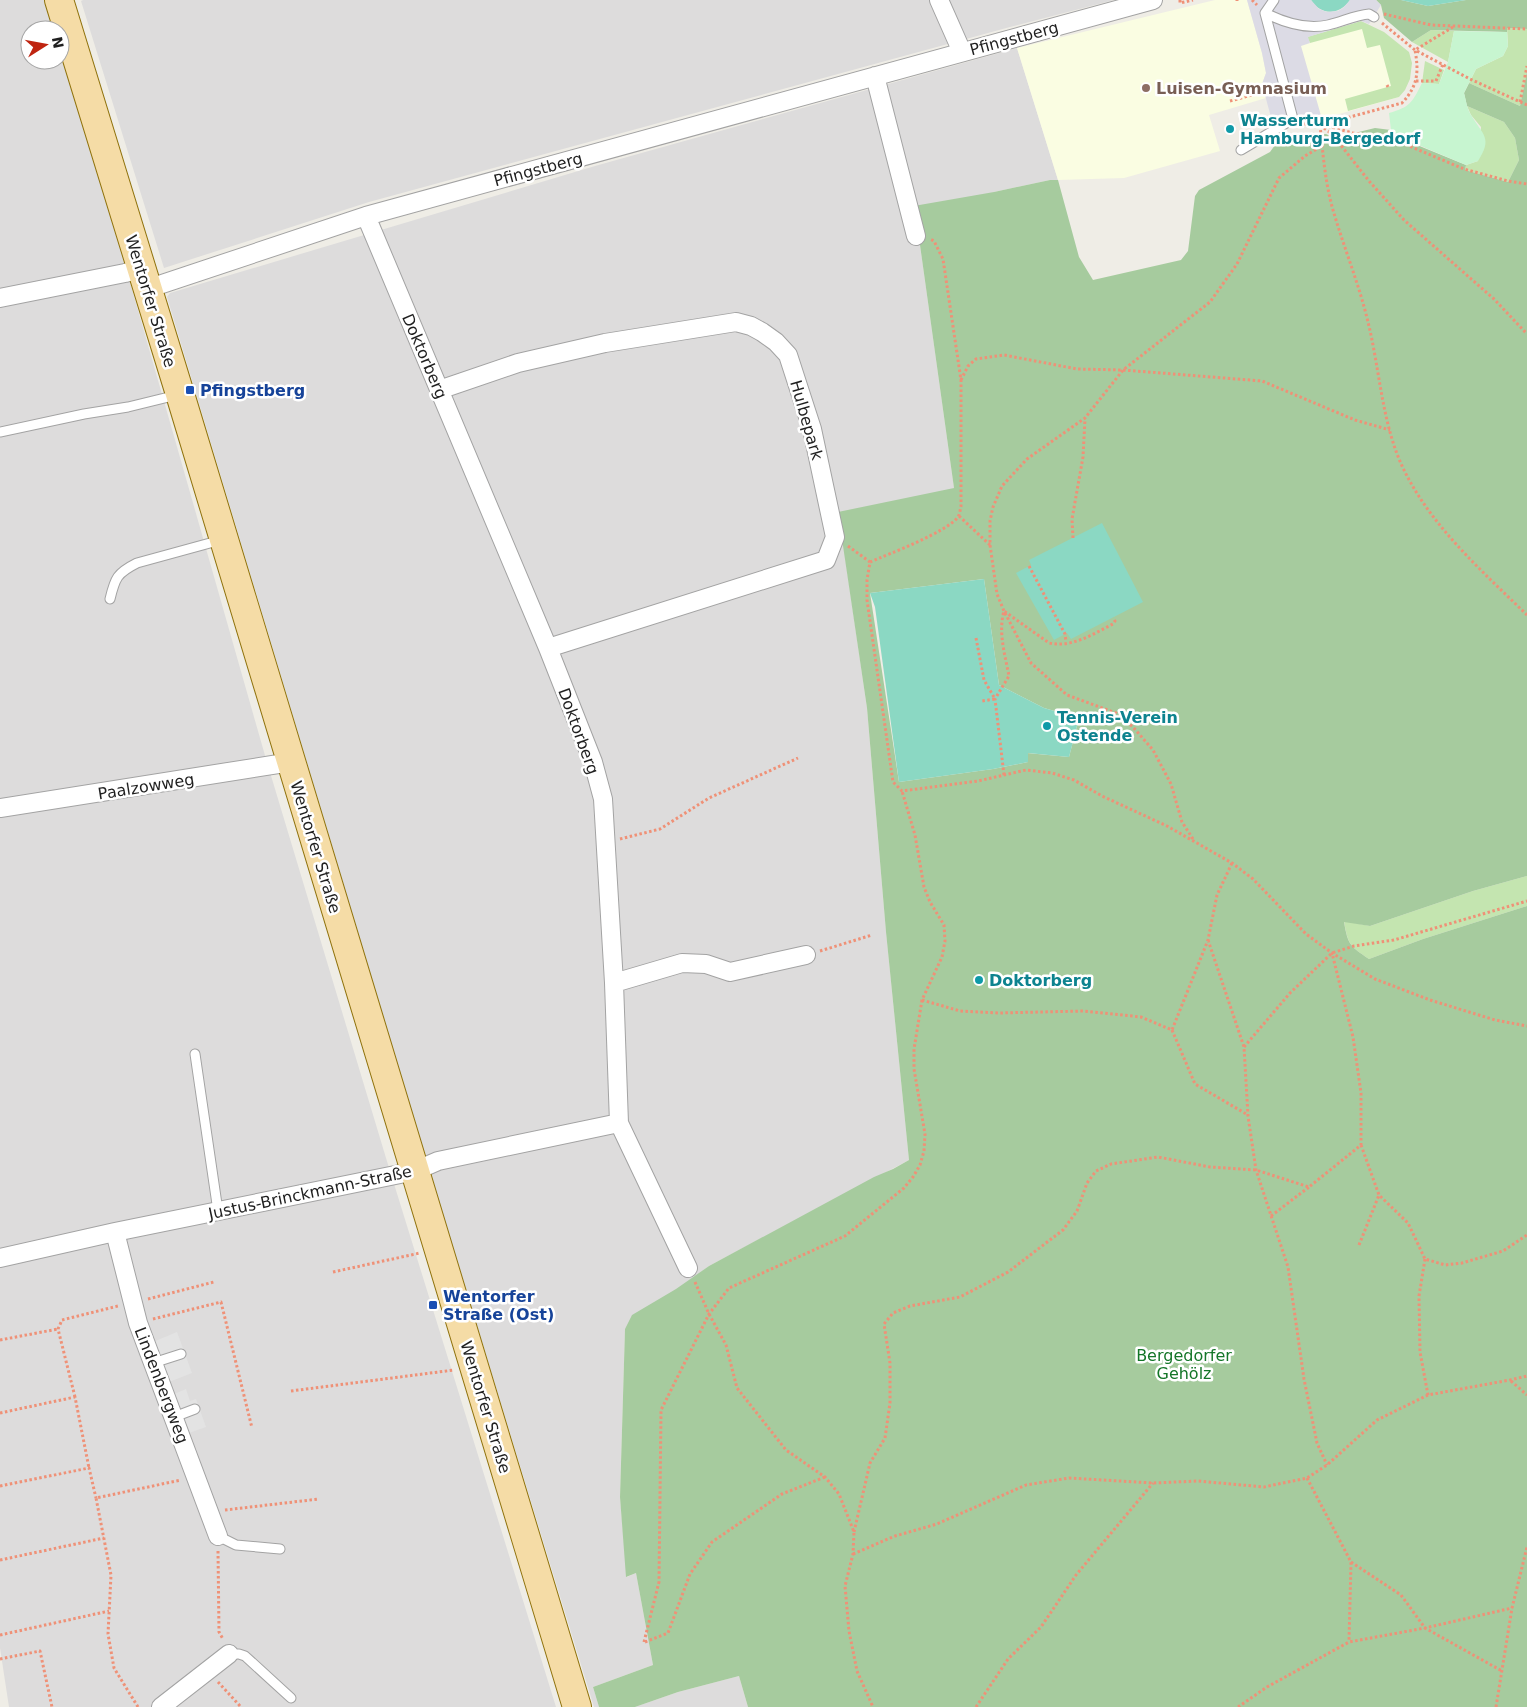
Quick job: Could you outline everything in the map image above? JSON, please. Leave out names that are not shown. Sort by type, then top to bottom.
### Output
[{"type":"main road","name":"Wentorfer Straße","points":[[59,0],[575,1700]]},
{"type":"street","points":[[939,0],[962,52]]},
{"type":"street","name":"Pfingstberg","points":[[0,298],[126,273],[143,279],[1153,0]]},
{"type":"street","points":[[875,76],[916,236]]},
{"type":"street","name":"Doktorberg","points":[[366,216],[548,648],[593,762],[603,799],[614,983],[619,1123],[688,1268]]},
{"type":"street","name":"Hulbepark","points":[[439,390],[518,363],[605,342],[736,322],[751,326],[776,342],[788,355],[812,429],[835,537]]},
{"type":"street","points":[[548,648],[826,560],[835,537]]},
{"type":"street","name":"Paalzowweg","points":[[0,808],[291,762]]},
{"type":"street","points":[[614,983],[682,962],[706,964],[730,972],[806,955]]},
{"type":"street","name":"Justus-Brinckmann-Straße","points":[[0,1258],[115,1232],[415,1171],[438,1161],[619,1123]]},
{"type":"street","name":"Lindenbergweg","points":[[115,1232],[138,1323],[218,1536]]},
{"type":"street","points":[[161,1707],[229,1654]]},
{"type":"lane","points":[[1241,150],[1293,119],[1265,13],[1274,0]]},
{"type":"lane","points":[[1265,13],[1283,22],[1317,27],[1360,15],[1369,14],[1374,17]]},
{"type":"lane","points":[[0,432],[84,414],[128,407],[180,394]]},
{"type":"lane","points":[[110,599],[114,581],[125,569],[137,563],[224,539]]},
{"type":"lane","points":[[195,1054],[218,1211]]},
{"type":"lane","points":[[154,1363],[181,1354]]},
{"type":"lane","points":[[174,1417],[195,1409]]},
{"type":"lane","points":[[218,1536],[236,1545],[280,1548]]},
{"type":"lane","points":[[229,1654],[234,1653],[245,1656],[290,1698]]},
{"type":"path","points":[[1180,0],[1180,3],[1193,0]]},
{"type":"path","points":[[1374,17],[1385,14],[1431,25],[1527,30]]},
{"type":"path","points":[[1374,17],[1415,50],[1527,105]]},
{"type":"path","points":[[1415,50],[1453,27]]},
{"type":"path","points":[[1304,124],[1320,124],[1402,103],[1411,94],[1416,81],[1418,65],[1415,50]]},
{"type":"path","points":[[1416,81],[1436,81],[1443,64]]},
{"type":"path","points":[[1520,102],[1527,66]]},
{"type":"path","points":[[1230,101],[1284,86]]},
{"type":"path","points":[[1320,124],[1324,173],[1332,209],[1358,283],[1390,430],[1404,470],[1427,507],[1455,542],[1527,615]]},
{"type":"path","points":[[1320,124],[1402,143],[1464,169],[1527,184]]},
{"type":"path","points":[[1320,124],[1332,134],[1369,181],[1404,220],[1494,299],[1527,334]]},
{"type":"path","points":[[1193,840],[1182,822],[1171,784],[1153,750],[1133,726],[1116,713],[1067,696],[1030,663],[997,594],[990,545],[990,521],[993,506],[1002,486],[1027,459],[1085,418],[1123,370],[1210,302],[1237,264],[1279,178],[1304,156],[1322,146]]},
{"type":"path","points":[[870,562],[930,536],[951,524],[959,516],[961,506],[961,380],[943,259],[934,241],[921,235],[916,236]]},
{"type":"path","points":[[961,380],[968,366],[976,359],[1004,355],[1078,369],[1123,370],[1262,381],[1355,420],[1390,430]]},
{"type":"path","points":[[1073,538],[1072,519],[1083,457],[1085,418]]},
{"type":"path","points":[[959,516],[990,545]]},
{"type":"path","points":[[835,537],[870,562]]},
{"type":"path","points":[[825,1477],[782,1494],[712,1542],[690,1574],[668,1633],[644,1642],[659,1582],[661,1410],[709,1314],[729,1288],[845,1236],[904,1188],[920,1165],[925,1142],[914,1069],[914,1049],[922,1000],[942,958],[945,941],[944,925],[930,902],[924,887],[915,835],[902,791],[893,782],[866,600],[870,562]]},
{"type":"path","points":[[1029,566],[1065,634],[1066,642]]},
{"type":"path","points":[[1004,611],[1054,644],[1074,643],[1113,624],[1115,622],[1113,618]]},
{"type":"path","points":[[982,701],[995,699],[1009,676],[1001,633],[1004,611]]},
{"type":"path","points":[[976,638],[984,680],[995,699],[1004,775]]},
{"type":"path","points":[[605,844],[660,828],[709,798],[798,758]]},
{"type":"path","points":[[902,791],[978,781],[1026,770],[1052,773],[1074,780],[1102,796],[1193,840],[1232,863],[1253,879],[1306,934],[1332,953],[1375,979],[1430,1000],[1496,1020],[1527,1026]]},
{"type":"path","points":[[1172,1030],[1208,940],[1217,896],[1232,863]]},
{"type":"path","points":[[1244,1047],[1290,993],[1332,953],[1354,946],[1394,940],[1527,901]]},
{"type":"path","points":[[806,955],[872,935]]},
{"type":"path","points":[[1208,940],[1244,1047],[1248,1116],[1256,1170],[1288,1267],[1304,1379],[1317,1443],[1327,1466]]},
{"type":"path","points":[[1332,953],[1353,1037],[1361,1093],[1361,1145],[1379,1195],[1408,1223],[1425,1259],[1419,1296],[1420,1342],[1428,1394]]},
{"type":"path","points":[[922,1000],[960,1012],[1084,1011],[1142,1017],[1172,1030],[1195,1084],[1248,1116]]},
{"type":"path","points":[[1271,1216],[1361,1145]]},
{"type":"path","points":[[873,1707],[857,1671],[849,1631],[845,1586],[853,1554],[854,1532],[870,1463],[885,1438],[890,1403],[890,1363],[884,1324],[893,1313],[910,1306],[960,1297],[1008,1272],[1063,1230],[1077,1211],[1087,1183],[1096,1170],[1111,1164],[1158,1157],[1210,1167],[1256,1170],[1309,1187]]},
{"type":"path","points":[[1359,1245],[1379,1195]]},
{"type":"path","points":[[1425,1259],[1445,1265],[1462,1263],[1503,1251],[1527,1235]]},
{"type":"path","points":[[333,1272],[438,1249]]},
{"type":"path","points":[[688,1268],[709,1314],[726,1345],[737,1388],[786,1450],[825,1477],[839,1494],[854,1532]]},
{"type":"path","points":[[138,1707],[114,1668],[108,1634],[111,1575],[75,1397],[58,1328],[62,1320],[214,1282]]},
{"type":"path","points":[[138,1323],[220,1302],[252,1428]]},
{"type":"path","points":[[0,1340],[58,1328]]},
{"type":"path","points":[[291,1391],[474,1367]]},
{"type":"path","points":[[853,1554],[895,1536],[937,1524],[1026,1485],[1069,1478],[1153,1483],[1198,1481],[1264,1487],[1307,1478],[1327,1466],[1377,1420],[1428,1394],[1527,1376]]},
{"type":"path","points":[[1510,1380],[1527,1395]]},
{"type":"path","points":[[0,1413],[75,1397]]},
{"type":"path","points":[[0,1486],[89,1468]]},
{"type":"path","points":[[96,1498],[196,1477]]},
{"type":"path","points":[[1307,1478],[1351,1562],[1401,1595],[1425,1628],[1502,1671]]},
{"type":"path","points":[[976,1707],[1008,1659],[1040,1627],[1076,1575],[1153,1483]]},
{"type":"path","points":[[209,1512],[319,1499]]},
{"type":"path","points":[[218,1536],[220,1632],[229,1654]]},
{"type":"path","points":[[0,1560],[104,1538]]},
{"type":"path","points":[[1496,1707],[1512,1608],[1527,1547]]},
{"type":"path","points":[[1349,1642],[1351,1562]]},
{"type":"path","points":[[1238,1707],[1267,1687],[1349,1642],[1425,1628],[1512,1608]]},
{"type":"path","points":[[0,1635],[109,1611]]},
{"type":"path","points":[[0,1659],[40,1651],[52,1707]]},
{"type":"path","points":[[207,1670],[241,1707]]},
{"type":"shaded area","points":[[0,0],[44,0],[50,20],[20,20],[20,70],[66,70],[126,268],[266,759],[386,1158],[556,1707],[9,1707],[0,1648]]},
{"type":"shaded area","points":[[1114,0],[369,202],[164,268],[81,1]]},
{"type":"shaded area","name":"Luisen-Gymnasium","points":[[1215,0],[1247,0],[1266,73],[1262,84],[1266,98],[1209,115],[1220,151],[1124,178],[1058,180],[1017,48]]},
{"type":"shaded area","points":[[1247,0],[1311,0],[1319,9],[1327,12],[1338,11],[1350,0],[1376,0],[1381,5],[1369,24],[1361,21],[1308,37],[1310,43],[1301,46],[1322,119],[1275,132],[1262,84],[1266,73],[1262,53]]},
{"type":"shaded area","name":"Luisen-Gymnasium","points":[[1361,21],[1382,42],[1399,97],[1311,122],[1287,43]]},
{"type":"shaded area","points":[[1017,48],[1058,180],[994,192],[916,236],[920,245],[954,488],[845,557],[867,708],[886,932],[909,1160],[709,1266],[625,1329],[620,1497],[627,1577],[636,1573],[653,1665],[593,1687],[599,1707],[594,1707],[437,1195],[167,297],[170,293],[595,166]]},
{"type":"shaded area","points":[[177,1332],[192,1373],[169,1382],[153,1342]]},
{"type":"shaded area","points":[[186,1389],[190,1401],[196,1399],[206,1427],[186,1434],[172,1395]]},
{"type":"shaded area","points":[[739,1676],[748,1707],[635,1707],[678,1692]]},
{"type":"green space","points":[[1311,0],[1350,0],[1341,9],[1330,12],[1320,9]]},
{"type":"green space","points":[[1376,0],[1401,0],[1428,6],[1466,0],[1527,0],[1527,29],[1507,28],[1507,32],[1431,30],[1412,42],[1384,18],[1381,5]]},
{"type":"green space","points":[[1401,0],[1466,0],[1428,6]]},
{"type":"green space","points":[[1361,21],[1384,32],[1409,52],[1412,63],[1410,79],[1399,97],[1348,111],[1345,99],[1391,86],[1380,45],[1367,48],[1362,29],[1310,43],[1307,37]]},
{"type":"green space","points":[[1507,28],[1527,29],[1527,71],[1520,106],[1469,83],[1476,69],[1503,56],[1508,46]]},
{"type":"green space","points":[[1431,30],[1454,31],[1448,62],[1412,42]]},
{"type":"green space","points":[[1454,31],[1507,32],[1508,46],[1503,56],[1476,69],[1464,93],[1470,113],[1485,137],[1486,142],[1478,161],[1466,165],[1395,135],[1391,130],[1389,113],[1402,109],[1410,103],[1422,83],[1439,84],[1448,62]]},
{"type":"green space","points":[[1425,61],[1444,70],[1439,84],[1422,83]]},
{"type":"green space","name":"Bergedorfer Gehölz","points":[[1527,71],[1527,876],[1473,891],[1370,926],[1344,922],[1351,944],[1369,959],[1423,939],[1527,906],[1527,1707],[748,1707],[739,1676],[678,1692],[635,1707],[599,1707],[593,1687],[653,1665],[636,1573],[626,1577],[620,1497],[625,1329],[632,1315],[676,1289],[709,1266],[909,1160],[886,932],[867,708],[838,512],[954,488],[920,245],[908,207],[1058,180],[1079,257],[1093,280],[1181,260],[1188,251],[1195,196],[1199,190],[1270,152],[1278,141],[1295,136],[1326,134],[1334,138],[1375,128],[1391,130],[1395,136],[1466,165],[1465,170],[1508,182],[1519,160],[1515,138],[1504,122],[1467,106],[1464,93],[1469,83],[1520,106]],"holes":[[[984,579],[999,685],[1044,708],[1079,718],[1069,757],[1027,753],[1028,762],[993,769],[899,782],[870,593]]]},
{"type":"green space","points":[[1467,106],[1504,122],[1515,138],[1519,160],[1508,182],[1465,170],[1466,165],[1478,161],[1481,127],[1471,115]]},
{"type":"green space","points":[[1102,523],[1143,602],[1071,639],[1067,633],[1054,640],[1016,573],[1031,565],[1029,560]]},
{"type":"green space","points":[[984,579],[999,685],[1044,708],[1079,718],[1069,757],[1028,753],[1028,762],[993,769],[899,782],[875,607],[870,593]]},
{"type":"green space","points":[[1527,876],[1527,906],[1423,939],[1369,959],[1354,948],[1347,935],[1344,921],[1370,926],[1473,891]]},
{"type":"place","name":"Luisen-Gymnasium","points":[[1146,88]]},
{"type":"place","name":"Wasserturm Hamburg-Bergedorf","points":[[1230,129]]},
{"type":"place","name":"Pfingstberg","points":[[190,390]]},
{"type":"place","name":"Tennis-Verein Ostende","points":[[1047,726]]},
{"type":"place","name":"Doktorberg","points":[[979,980]]},
{"type":"place","name":"Wentorfer Straße (Ost)","points":[[433,1305]]}]
